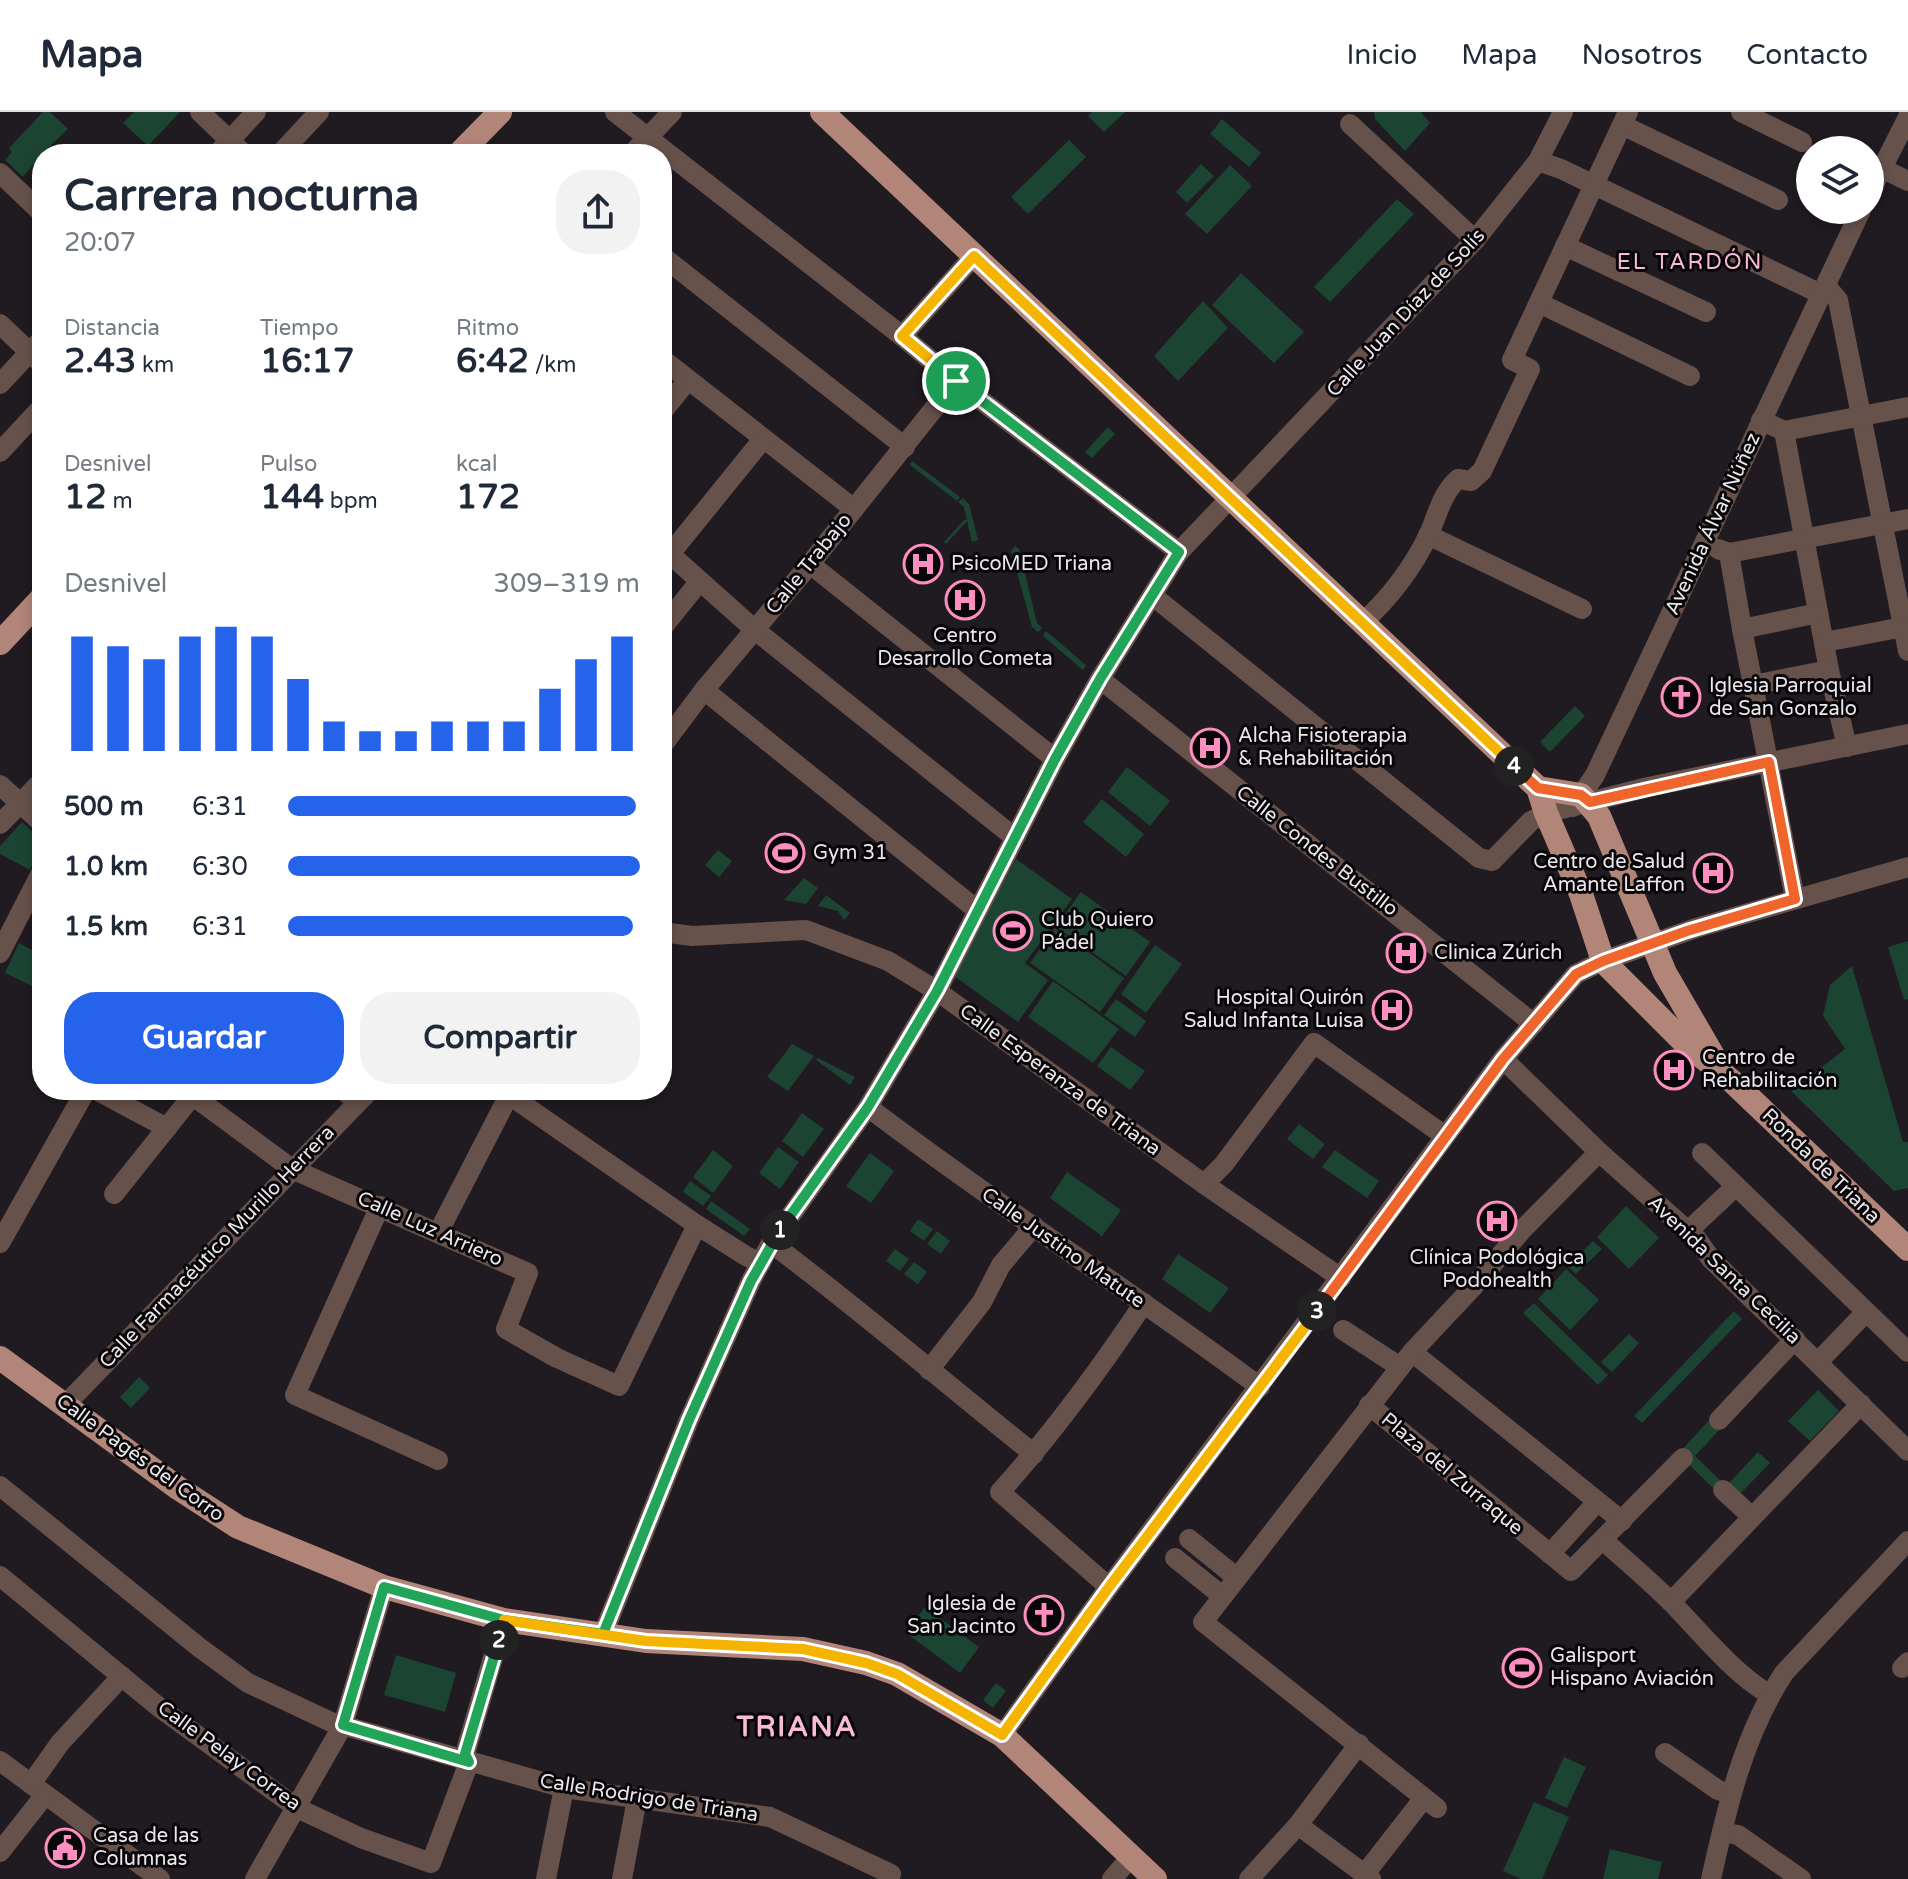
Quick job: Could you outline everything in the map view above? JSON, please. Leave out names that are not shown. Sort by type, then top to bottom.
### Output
[{"type":"main road","points":[[469,144],[500,112]]},
{"type":"main road","points":[[822,112],[1538,788],[1582,801]]},
{"type":"main road","points":[[0,643],[32,609]]},
{"type":"main road","points":[[1538,788],[1605,960]]},
{"type":"main road","name":"Ronda de Triana","points":[[1582,801],[1604,826],[1676,996],[1710,1053],[1734,1083]]},
{"type":"main road","name":"Ronda de Triana","points":[[1605,960],[1684,1042],[1734,1083],[1908,1249]]},
{"type":"main road","name":"Calle Pagés del Corro","points":[[0,1358],[178,1488],[238,1527],[384,1587],[504,1620],[646,1641],[803,1649],[866,1663],[897,1674],[1002,1735],[1155,1879]]},
{"type":"street","points":[[200,112],[226,144]]},
{"type":"street","points":[[234,144],[256,112]]},
{"type":"street","points":[[289,144],[319,112]]},
{"type":"street","points":[[615,112],[655,144]]},
{"type":"street","points":[[641,144],[672,112]]},
{"type":"street","name":"Calle Juan Díaz de Solís","points":[[603,1634],[689,1420],[771,1243],[868,1107],[937,991],[1055,759],[1100,679],[1179,552],[1475,240],[1538,161],[1563,112]]},
{"type":"street","points":[[1741,112],[1796,139]]},
{"type":"street","points":[[1884,162],[1908,117]]},
{"type":"street","points":[[1362,623],[1405,577],[1450,486],[1482,471],[1521,365],[1539,303],[1625,119],[1778,200]]},
{"type":"street","points":[[1350,124],[1475,240]]},
{"type":"street","points":[[672,157],[1179,552]]},
{"type":"street","points":[[1538,161],[1823,290],[1838,300],[1906,626],[1908,651]]},
{"type":"street","points":[[1884,169],[1908,181]]},
{"type":"street","points":[[0,173],[32,203]]},
{"type":"street","name":"Avenida Álvar Núñez","points":[[1153,596],[1479,858],[1492,861],[1531,821],[1550,823],[1582,801],[1854,224]]},
{"type":"street","points":[[1565,246],[1706,312]]},
{"type":"street","points":[[902,336],[974,256]]},
{"type":"street","points":[[672,264],[905,447]]},
{"type":"street","points":[[1539,303],[1690,376]]},
{"type":"street","points":[[0,324],[32,348]]},
{"type":"street","points":[[0,384],[32,357]]},
{"type":"street","points":[[672,367],[854,509]]},
{"type":"street","points":[[672,400],[688,380]]},
{"type":"street","name":"Calle Trabajo","points":[[672,719],[704,690],[755,630],[956,381]]},
{"type":"street","points":[[1761,420],[1784,431],[1908,407]]},
{"type":"street","points":[[0,452],[32,418]]},
{"type":"street","points":[[1784,431],[1829,670],[1847,747]]},
{"type":"street","points":[[672,544],[763,439]]},
{"type":"street","points":[[1705,540],[1729,553],[1908,519]]},
{"type":"street","points":[[1428,535],[1582,609]]},
{"type":"street","points":[[1729,553],[1795,899]]},
{"type":"street","points":[[672,556],[755,630],[1014,837]]},
{"type":"street","points":[[810,564],[1055,759]]},
{"type":"street","points":[[672,616],[700,581]]},
{"type":"street","points":[[1742,629],[1818,613]]},
{"type":"street","points":[[1825,642],[1906,626]]},
{"type":"street","points":[[1753,685],[1829,670]]},
{"type":"street","name":"Calle Condes Bustillo","points":[[1100,679],[1534,1024]]},
{"type":"street","points":[[704,690],[977,910]]},
{"type":"street","points":[[1582,801],[1908,734]]},
{"type":"street","points":[[0,785],[32,813]]},
{"type":"street","points":[[0,824],[32,791]]},
{"type":"street","points":[[1002,1735],[1503,1059],[1576,974],[1652,943],[1908,867]]},
{"type":"street","points":[[0,953],[32,891]]},
{"type":"street","name":"Calle Esperanza de Triana","points":[[672,933],[692,936],[806,930],[888,961],[937,991],[1204,1184],[1341,1278]]},
{"type":"street","name":"Ronda de Triana","points":[[1605,960],[1636,979],[1710,1053]]},
{"type":"street","points":[[1204,1184],[1224,1164],[1310,1046],[1317,1045],[1445,1136]]},
{"type":"street","name":"Avenida Santa Cecilia","points":[[1503,1059],[1599,1152],[1697,1239],[1711,1259],[1908,1451]]},
{"type":"street","points":[[0,1243],[80,1100]]},
{"type":"street","points":[[115,1100],[167,1128]]},
{"type":"street","points":[[114,1194],[167,1128],[185,1100]]},
{"type":"street","name":"Calle Luz Arriero","points":[[198,1100],[292,1169],[439,1231],[528,1273],[506,1329],[557,1358],[619,1386],[697,1225]]},
{"type":"street","name":"Calle Farmacéutico Murillo Herrera","points":[[66,1404],[292,1169],[352,1100]]},
{"type":"street","points":[[439,1231],[503,1100]]},
{"type":"street","points":[[516,1100],[697,1225],[761,1263]]},
{"type":"street","name":"Calle Justino Matute","points":[[868,1107],[959,1177],[1034,1226],[1260,1387]]},
{"type":"street","name":"Plaza del Zurraque","points":[[1599,1152],[1523,1229],[1369,1405],[1571,1571],[1603,1540]]},
{"type":"street","points":[[1702,1153],[1908,1352]]},
{"type":"street","points":[[1687,1232],[1736,1186]]},
{"type":"street","points":[[380,1206],[295,1395],[438,1460]]},
{"type":"street","points":[[929,1370],[982,1302],[1001,1265],[1034,1226]]},
{"type":"street","points":[[771,1243],[839,1293],[1034,1454]]},
{"type":"street","points":[[1109,1587],[1000,1492],[1034,1454],[1106,1360],[1144,1303]]},
{"type":"street","points":[[1316,1312],[1339,1327],[1406,1360],[1622,1521]]},
{"type":"street","points":[[1818,1362],[1866,1312]]},
{"type":"street","points":[[1719,1420],[1795,1339]]},
{"type":"street","points":[[1671,1602],[1861,1404]]},
{"type":"street","points":[[1298,1825],[1368,1877],[1430,1803],[1203,1622],[1369,1405]]},
{"type":"street","points":[[1683,1458],[1603,1540],[1671,1602],[1711,1645],[1758,1688],[1769,1694]]},
{"type":"street","name":"Calle Rodrigo de Triana","points":[[0,1486],[200,1648],[248,1683],[331,1722],[564,1788],[770,1817],[891,1874]]},
{"type":"street","points":[[1723,1490],[1751,1516]]},
{"type":"street","points":[[1550,1554],[1597,1502]]},
{"type":"street","points":[[1161,1517],[1236,1577]]},
{"type":"street","points":[[1147,1536],[1221,1595]]},
{"type":"street","points":[[1711,1879],[1731,1794],[1746,1747],[1769,1694],[1784,1673],[1908,1541]]},
{"type":"street","name":"Calle Pelay Correa","points":[[0,1576],[160,1708],[297,1808],[361,1838],[431,1863],[469,1762]]},
{"type":"street","points":[[255,1879],[343,1725],[384,1587]]},
{"type":"street","points":[[469,1762],[465,1754],[504,1620]]},
{"type":"street","points":[[0,1852],[38,1789],[60,1743],[122,1676]]},
{"type":"street","points":[[1249,1879],[1298,1825],[1359,1744]]},
{"type":"street","points":[[1665,1753],[1718,1790],[1731,1794]]},
{"type":"street","points":[[0,1761],[160,1879]]},
{"type":"street","points":[[546,1879],[564,1788]]},
{"type":"street","points":[[622,1879],[637,1799]]},
{"type":"street","points":[[1722,1832],[1738,1835],[1801,1879]]},
{"type":"street","points":[[1112,1879],[1131,1857]]},
{"type":"green space","points":[[43,112],[50,112],[68,129],[52,144],[32,144],[32,166],[23,177],[5,160],[12,152],[9,148]]},
{"type":"green space","points":[[134,112],[180,112],[150,144],[146,144],[123,123]]},
{"type":"green space","points":[[1092,112],[1125,112],[1104,132],[1088,116]]},
{"type":"green space","points":[[1374,112],[1421,112],[1430,123],[1405,151],[1375,119]]},
{"type":"green space","points":[[1222,119],[1261,153],[1249,167],[1210,134]]},
{"type":"green space","points":[[1069,140],[1086,157],[1028,214],[1011,197]]},
{"type":"green space","points":[[1201,164],[1214,176],[1187,203],[1176,192]]},
{"type":"green space","points":[[1230,165],[1252,186],[1207,234],[1185,214]]},
{"type":"green space","points":[[1397,199],[1414,214],[1330,302],[1314,287]]},
{"type":"green space","points":[[1241,273],[1304,332],[1274,363],[1212,305]]},
{"type":"green space","points":[[1203,301],[1228,328],[1178,381],[1154,356]]},
{"type":"green space","points":[[1108,427],[1115,434],[1092,458],[1085,452]]},
{"type":"green space","points":[[912,461],[960,497],[957,501],[910,465]]},
{"type":"green space","points":[[963,498],[969,504],[978,540],[972,542],[967,521],[946,544],[944,542],[967,520],[964,507],[958,502]]},
{"type":"green space","points":[[1015,546],[1019,549],[1037,623],[1042,628],[1038,632],[1032,627],[1011,551]]},
{"type":"green space","points":[[1046,631],[1086,665],[1083,670],[1043,636]]},
{"type":"green space","points":[[1575,706],[1585,716],[1550,752],[1540,742]]},
{"type":"green space","points":[[1127,767],[1170,801],[1150,826],[1108,792]]},
{"type":"green space","points":[[1102,799],[1144,834],[1126,857],[1083,822]]},
{"type":"green space","points":[[22,822],[32,832],[30,870],[0,854],[0,846]]},
{"type":"green space","points":[[718,850],[732,861],[719,877],[705,865]]},
{"type":"green space","name":"Club Quiero Pádel","points":[[1016,859],[1072,899],[1025,963],[1048,980],[1018,1022],[954,976]]},
{"type":"green space","points":[[804,878],[818,888],[806,904],[784,900]]},
{"type":"green space","points":[[1081,892],[1150,942],[1126,976],[1056,927]]},
{"type":"green space","points":[[826,895],[850,913],[844,920],[838,911],[818,906]]},
{"type":"green space","points":[[1055,928],[1124,978],[1100,1012],[1030,963]]},
{"type":"green space","points":[[1908,941],[1908,999],[1904,1000],[1888,947]]},
{"type":"green space","points":[[19,943],[32,950],[32,986],[5,973]]},
{"type":"green space","points":[[1155,945],[1182,964],[1146,1013],[1121,994]]},
{"type":"green space","points":[[1852,966],[1903,1142],[1908,1142],[1908,1188],[1894,1191],[1791,1091],[1845,1049],[1823,1016],[1830,985]]},
{"type":"green space","points":[[1053,981],[1119,1029],[1093,1063],[1028,1017]]},
{"type":"green space","points":[[1116,999],[1146,1021],[1135,1037],[1104,1015]]},
{"type":"green space","points":[[792,1044],[814,1056],[788,1091],[767,1077]]},
{"type":"green space","points":[[1111,1047],[1145,1071],[1130,1090],[1097,1066]]},
{"type":"green space","points":[[818,1058],[855,1077],[850,1085],[816,1060]]},
{"type":"green space","points":[[802,1113],[824,1129],[803,1157],[782,1141]]},
{"type":"green space","points":[[1299,1124],[1325,1144],[1313,1159],[1287,1139]]},
{"type":"green space","points":[[778,1147],[799,1162],[780,1189],[759,1173]]},
{"type":"green space","points":[[713,1150],[733,1166],[713,1193],[693,1177]]},
{"type":"green space","points":[[1335,1150],[1379,1181],[1367,1198],[1322,1167]]},
{"type":"green space","points":[[870,1153],[894,1171],[871,1203],[846,1186]]},
{"type":"green space","points":[[1067,1172],[1121,1210],[1102,1236],[1050,1198]]},
{"type":"green space","points":[[690,1181],[711,1196],[703,1206],[683,1192]]},
{"type":"green space","points":[[711,1201],[750,1229],[744,1236],[706,1209]]},
{"type":"green space","points":[[1626,1206],[1659,1238],[1629,1269],[1597,1237]]},
{"type":"green space","points":[[918,1219],[933,1229],[924,1241],[910,1231]]},
{"type":"green space","points":[[937,1231],[950,1241],[941,1254],[927,1244]]},
{"type":"green space","points":[[1593,1241],[1602,1249],[1576,1274],[1568,1267]]},
{"type":"green space","points":[[895,1249],[909,1259],[900,1271],[886,1261]]},
{"type":"green space","points":[[1178,1254],[1229,1288],[1210,1313],[1162,1279]]},
{"type":"green space","points":[[914,1262],[927,1272],[918,1284],[904,1274]]},
{"type":"green space","points":[[1566,1269],[1599,1300],[1570,1330],[1538,1299]]},
{"type":"green space","points":[[1534,1303],[1608,1375],[1598,1385],[1523,1313]]},
{"type":"green space","points":[[1734,1311],[1742,1319],[1642,1423],[1634,1416]]},
{"type":"green space","points":[[1629,1334],[1639,1343],[1612,1372],[1601,1362]]},
{"type":"green space","points":[[139,1377],[150,1388],[131,1408],[120,1397]]},
{"type":"green space","points":[[1818,1390],[1839,1411],[1810,1441],[1788,1421]]},
{"type":"green space","points":[[1714,1415],[1724,1425],[1695,1456],[1722,1482],[1715,1490],[1678,1454]]},
{"type":"green space","points":[[1758,1452],[1770,1463],[1740,1494],[1729,1483]]},
{"type":"green space","points":[[925,1607],[979,1647],[960,1673],[906,1633]]},
{"type":"green space","points":[[396,1655],[456,1673],[445,1712],[384,1695]]},
{"type":"green space","points":[[996,1683],[1006,1691],[993,1708],[983,1700]]},
{"type":"green space","points":[[1564,1757],[1586,1767],[1567,1808],[1545,1798]]},
{"type":"green space","points":[[1534,1802],[1569,1817],[1542,1879],[1521,1879],[1503,1871]]},
{"type":"green space","points":[[1610,1849],[1662,1862],[1658,1879],[1603,1879]]},
{"type":"place","name":"PsicoMED Triana","points":[[923,564]]},
{"type":"place","name":"Centro Desarrollo Cometa","points":[[965,600]]},
{"type":"place","name":"Iglesia Parroquial de San Gonzalo","points":[[1681,697]]},
{"type":"place","name":"Alcha Fisioterapia & Rehabilitación","points":[[1210,748]]},
{"type":"place","name":"Gym 31","points":[[785,853]]},
{"type":"place","name":"Centro de Salud Amante Laffon","points":[[1713,873]]},
{"type":"place","name":"Club Quiero Pádel","points":[[1013,931]]},
{"type":"place","name":"Clinica Zúrich","points":[[1406,953]]},
{"type":"place","name":"Hospital Quirón Salud Infanta Luisa","points":[[1392,1010]]},
{"type":"place","name":"Centro de Rehabilitación","points":[[1674,1070]]},
{"type":"place","name":"Clínica Podológica Podohealth","points":[[1497,1221]]},
{"type":"place","name":"Iglesia de San Jacinto","points":[[1044,1615]]},
{"type":"place","name":"Galisport Hispano Aviación","points":[[1522,1668]]},
{"type":"place","name":"Casa de las Columnas","points":[[65,1848]]},
{"type":"district","name":"EL TARDÓN","points":[[1690,262]]},
{"type":"district","name":"TRIANA","points":[[797,1727]]},
{"type":"route","points":[[956,381],[902,336],[974,256],[1538,788],[1581,795],[1590,802],[1769,762],[1795,899],[1687,931],[1587,967],[1576,974],[1503,1059],[1002,1735],[897,1674],[866,1663],[803,1649],[646,1641],[504,1620],[465,1754],[469,1762],[343,1725],[384,1587],[504,1620],[603,1634],[689,1420],[771,1243],[868,1107],[937,991],[1055,759],[1100,679],[1179,552],[956,381]]}]
